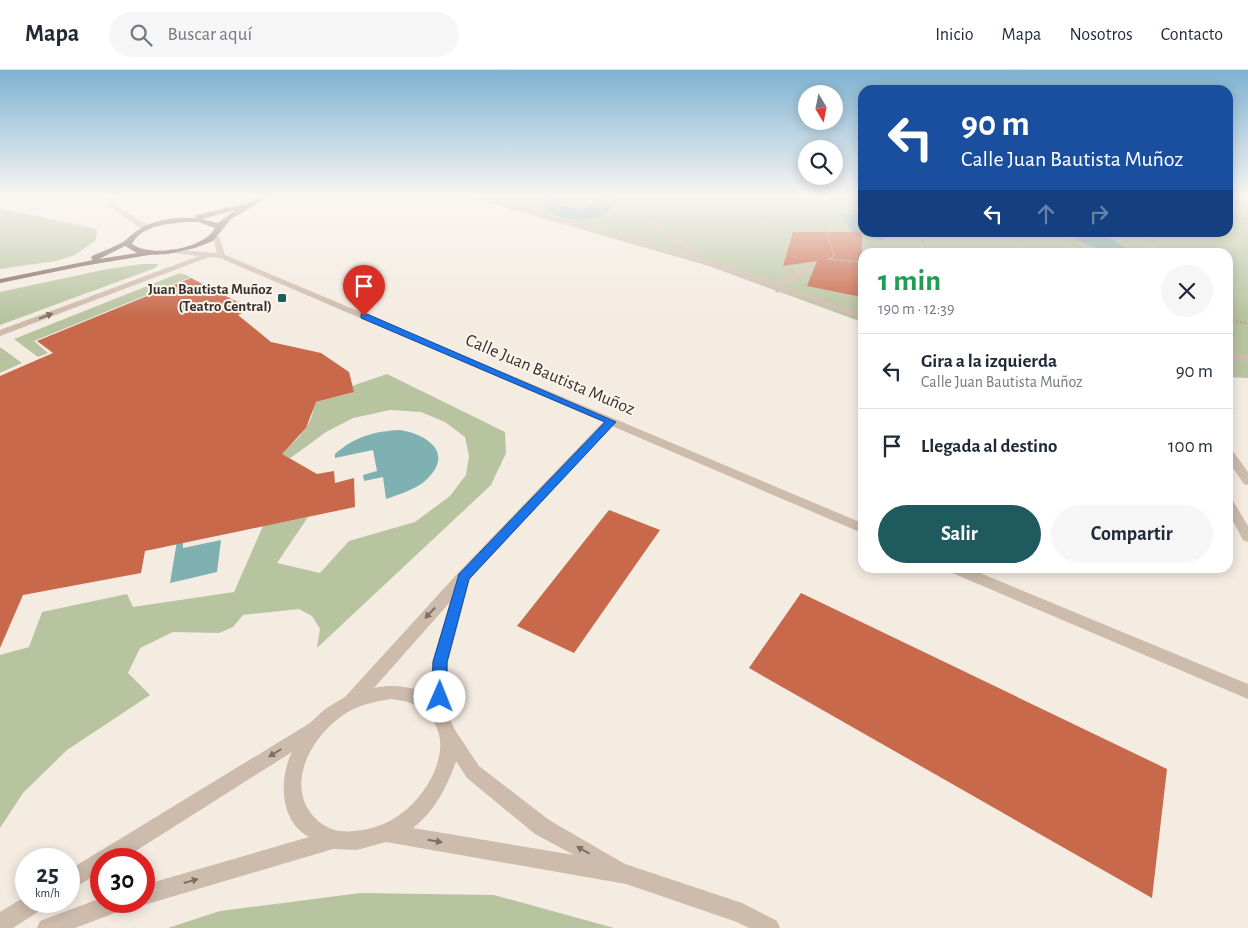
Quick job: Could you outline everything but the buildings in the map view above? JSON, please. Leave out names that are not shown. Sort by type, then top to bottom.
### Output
[{"type":"main road","points":[[84,264],[132,237]]},
{"type":"main road","points":[[0,281],[84,264],[173,251],[198,245],[213,237]]},
{"type":"main road","points":[[128,241],[128,245],[131,248],[156,253]]},
{"type":"street","points":[[215,237],[222,256]]},
{"type":"street","points":[[624,237],[681,253],[779,290],[858,315]]},
{"type":"street","points":[[671,237],[717,265]]},
{"type":"street","name":"Calle Juan Bautista Muñoz","points":[[173,251],[222,256],[858,526]]},
{"type":"street","points":[[0,333],[208,255]]},
{"type":"street","points":[[779,290],[811,266]]},
{"type":"street","points":[[1233,357],[1248,358]]},
{"type":"street","points":[[123,848],[317,727],[350,702],[463,577],[611,422]]},
{"type":"street","points":[[1233,460],[1248,481]]},
{"type":"street","points":[[1233,511],[1248,537]]},
{"type":"street","points":[[967,573],[1248,692]]},
{"type":"street","points":[[439,714],[440,662],[463,577]]},
{"type":"street","points":[[350,702],[370,695],[391,692],[410,695],[426,702],[439,714],[448,733],[473,772],[542,827],[626,874]]},
{"type":"street","points":[[317,727],[302,748],[293,770],[292,793],[298,814],[312,829],[332,840]]},
{"type":"street","points":[[155,892],[332,840],[359,841],[387,833],[411,819],[430,799],[443,777],[449,754],[448,733]]},
{"type":"street","points":[[387,833],[626,874],[742,913],[770,928]]},
{"type":"street","points":[[47,928],[90,912]]},
{"type":"street","points":[[0,924],[18,913]]},
{"type":"path","points":[[828,237],[834,256],[829,258],[858,262]]},
{"type":"path","points":[[1065,237],[1065,240],[1082,248]]},
{"type":"path","points":[[1149,237],[1160,248]]},
{"type":"path","points":[[1233,322],[1248,323]]},
{"type":"green space","points":[[0,237],[96,237],[96,240],[75,255],[56,261],[0,269]]},
{"type":"green space","points":[[608,237],[1248,237],[1248,378],[1233,377],[1233,248],[858,248],[858,321],[709,266]]},
{"type":"green space","points":[[142,264],[158,264],[155,268],[0,325],[0,292],[107,269]]},
{"type":"green space","points":[[180,273],[191,277],[34,341],[48,353],[38,357],[14,339]]},
{"type":"green space","points":[[0,347],[22,363],[0,373]]},
{"type":"green space","points":[[387,374],[505,432],[506,453],[491,485],[317,648],[320,629],[312,616],[299,609],[243,615],[233,627],[219,633],[173,632],[140,648],[128,673],[150,695],[67,750],[23,793],[0,828],[0,655],[29,647],[42,612],[127,594],[133,607],[234,592],[263,526],[308,517],[277,563],[320,573],[349,541],[415,522],[450,496],[466,475],[469,456],[465,437],[445,422],[421,412],[390,410],[353,418],[326,432],[289,459],[280,453],[298,438],[308,425],[313,410],[313,403],[351,393],[352,386]]},
{"type":"green space","points":[[360,893],[494,895],[614,928],[168,928],[220,911]]},
{"type":"water","points":[[869,237],[887,237],[882,240]]},
{"type":"water","points":[[1075,237],[1109,237],[1125,248],[1096,248],[1075,239]]},
{"type":"water","points":[[400,430],[429,441],[435,447],[438,454],[438,462],[434,471],[425,481],[407,491],[386,499],[383,477],[364,481],[363,475],[377,471],[373,450],[335,458],[335,454],[357,439],[382,432]]},
{"type":"water","points":[[179,529],[183,548],[221,540],[217,572],[170,583]]},
{"type":"place","name":"Juan Bautista Muñoz (Teatro Central)","points":[[282,298]]},
{"type":"route","points":[[364,316],[611,422],[463,577],[440,662],[440,697]]}]
